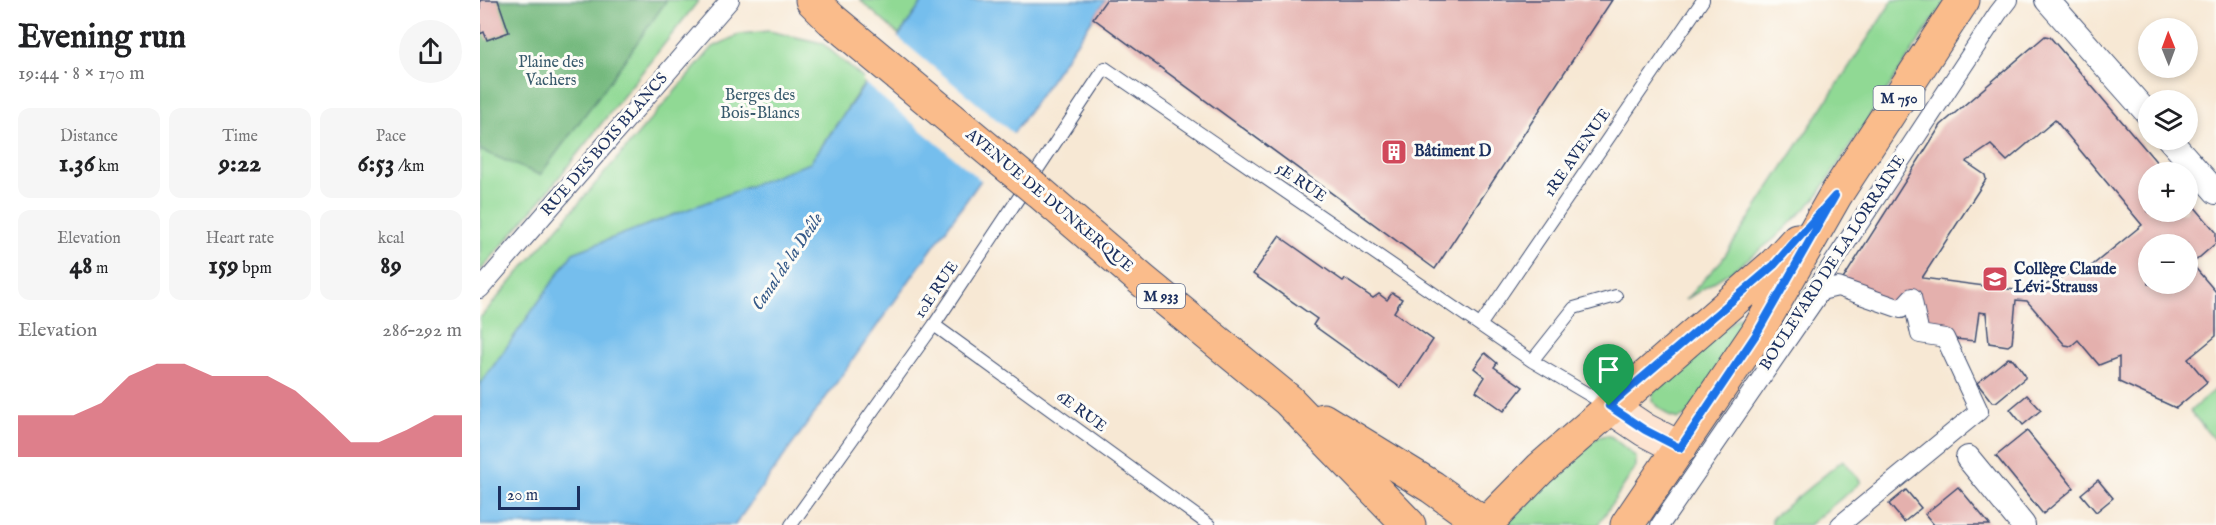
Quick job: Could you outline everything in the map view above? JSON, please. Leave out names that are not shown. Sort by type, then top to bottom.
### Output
[{"type":"main road","name":"BOULEVARD DE LA LORRAINE","points":[[1627,525],[1757,333],[1835,196],[1963,0]]},
{"type":"main road","name":"AVENUE DE DUNKERQUE","points":[[821,10],[1288,400],[1409,525]]},
{"type":"main road","name":"BOULEVARD DE LA LORRAINE","points":[[1485,525],[1540,469],[1609,406],[1774,265],[1835,196]]},
{"type":"main road","name":"AVENUE DE DUNKERQUE","points":[[1288,400],[1432,487],[1485,525]]},
{"type":"main road","points":[[1609,406],[1645,430],[1680,448]]},
{"type":"street","name":"RUE DES BOIS BLANCS","points":[[480,289],[730,0]]},
{"type":"street","name":"BOULEVARD DE LA LORRAINE","points":[[1655,525],[1756,381],[2008,0]]},
{"type":"street","points":[[2047,0],[2138,103]]},
{"type":"street","points":[[2179,150],[2216,192]]},
{"type":"street","points":[[1660,525],[1821,291],[1838,287],[1901,309],[1912,297],[1920,334],[1945,338],[1979,411],[1840,525]]},
{"type":"street","points":[[1968,458],[2023,525]]},
{"type":"lane","name":"1RE AVENUE","points":[[1481,324],[1703,0]]},
{"type":"lane","name":"5E RUE","points":[[1105,68],[1532,361],[1609,406]]},
{"type":"lane","name":"10E RUE","points":[[791,525],[934,325],[1105,68]]},
{"type":"lane","points":[[1532,361],[1574,308],[1616,296]]},
{"type":"lane","name":"6E RUE","points":[[934,325],[1209,525]]},
{"type":"green space","name":"Plaine des Vachers","points":[[480,0],[699,0],[541,200],[480,271]]},
{"type":"green space","name":"Plaine des Vachers","points":[[480,0],[667,0],[540,175],[480,150]]},
{"type":"green space","points":[[860,0],[924,0],[899,35]]},
{"type":"green space","points":[[1893,0],[1946,0],[1816,198],[1774,239],[1736,268],[1685,300],[1722,260]]},
{"type":"green space","name":"Berges des Bois-Blancs","points":[[769,31],[822,43],[866,81],[810,163],[573,253],[480,385],[480,318],[713,47],[740,34]]},
{"type":"green space","points":[[1738,317],[1744,319],[1747,326],[1688,415],[1678,419],[1669,416],[1652,401],[1653,389]]},
{"type":"green space","points":[[2216,389],[2216,442],[2190,411]]},
{"type":"green space","points":[[1606,435],[1612,437],[1636,457],[1636,467],[1598,525],[1505,525],[1596,438]]},
{"type":"green space","points":[[1843,460],[1861,482],[1809,525],[1772,525],[1772,518]]},
{"type":"water","name":"Canal de la Deûle","points":[[924,0],[1106,0],[735,525],[480,525],[480,385],[573,253],[810,163]]},
{"type":"pier","points":[[895,35],[1015,135],[983,182],[862,81]]},
{"type":"building","points":[[480,0],[498,0],[509,32],[487,40],[484,32],[480,34]]},
{"type":"building","name":"Bâtiment D","points":[[1106,0],[1612,0],[1435,269],[1093,18]]},
{"type":"building","points":[[2045,36],[2050,37],[2138,140],[2138,150],[2146,150],[2156,162],[2138,162],[2138,220],[2055,120],[2007,161],[1991,145],[1966,162],[1985,175],[1986,179],[1922,278],[2031,292],[2080,268],[2084,272],[2142,225],[2140,222],[2198,222],[2198,211],[2216,232],[2216,243],[2198,259],[2198,234],[2138,234],[2138,294],[2198,294],[2198,271],[2216,292],[2216,336],[2188,359],[2207,382],[2176,408],[2119,382],[2119,357],[2099,365],[2078,340],[2071,346],[2065,345],[2027,301],[2016,300],[2012,343],[2008,346],[1989,343],[1986,313],[1979,312],[1975,341],[1925,336],[1904,308],[1838,287],[1941,125]]},
{"type":"building","points":[[1279,236],[1343,281],[1345,279],[1373,298],[1379,294],[1387,300],[1392,293],[1402,299],[1394,312],[1433,340],[1401,388],[1313,325],[1317,319],[1253,274]]},
{"type":"building","points":[[1485,353],[1497,363],[1494,367],[1523,387],[1504,411],[1476,391],[1485,377],[1474,368]]},
{"type":"building","points":[[2008,358],[2013,359],[2025,378],[1996,402],[1992,402],[1977,383]]},
{"type":"building","points":[[2027,395],[2041,410],[2023,425],[2010,409]]},
{"type":"building","points":[[2027,431],[2074,488],[2043,514],[1996,456]]},
{"type":"building","points":[[2098,480],[2113,498],[2096,512],[2081,494]]},
{"type":"building","points":[[1958,487],[1990,525],[1934,525],[1925,514]]},
{"type":"building","points":[[1906,490],[1921,508],[1904,522],[1889,504]]},
{"type":"place","name":"Bâtiment D","points":[[1394,152]]},
{"type":"place","name":"Collège Claude Lévi-Strauss","points":[[1995,279]]},
{"type":"route","points":[[1835,196],[1757,333],[1680,448],[1645,430],[1609,406],[1774,265],[1835,196]]}]
